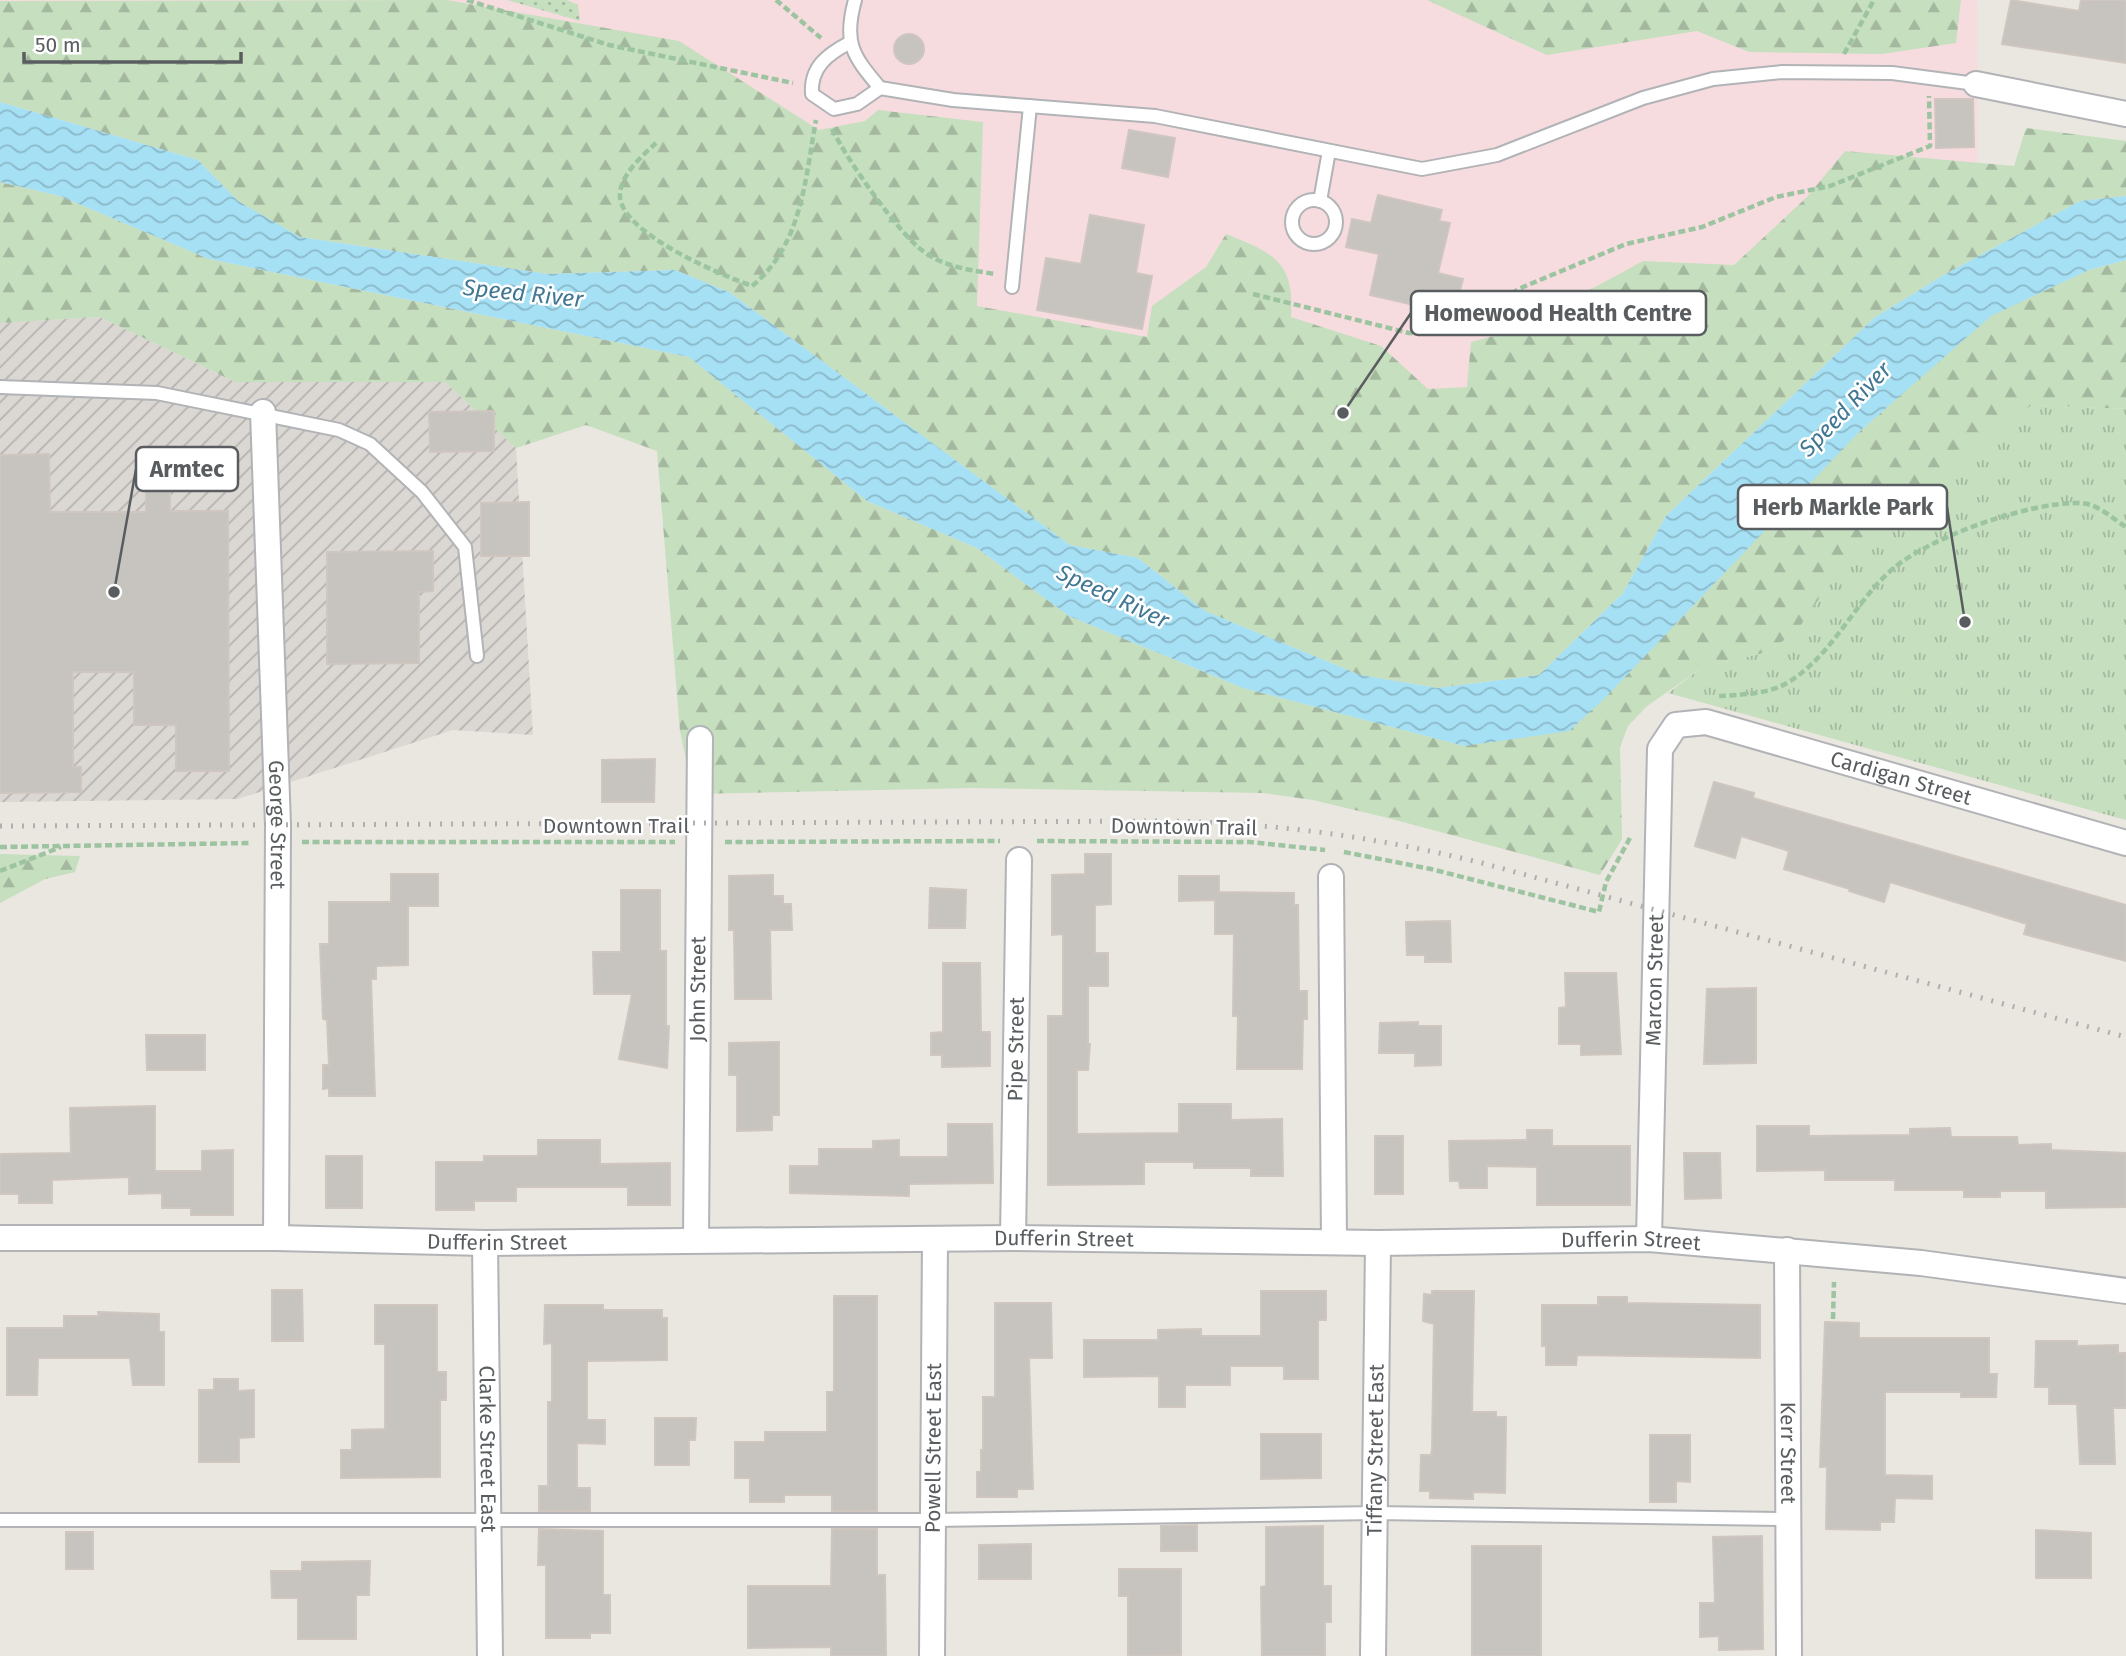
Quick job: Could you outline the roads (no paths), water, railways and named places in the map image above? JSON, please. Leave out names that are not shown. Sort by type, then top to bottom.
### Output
[{"type":"street","points":[[1976,85],[2126,114]]},
{"type":"street","name":"George Street","points":[[263,412],[278,842],[276,1238]]},
{"type":"street","name":"Cardigan Street","points":[[1676,726],[1706,722],[2126,843]]},
{"type":"street","name":"Marcon Street","points":[[1649,1239],[1660,748],[1676,726]]},
{"type":"street","name":"John Street","points":[[696,1239],[700,739]]},
{"type":"street","name":"Pipe Street","points":[[1013,1238],[1020,847]]},
{"type":"street","points":[[1331,877],[1334,1241]]},
{"type":"street","name":"Dufferin Street","points":[[0,1238],[276,1238],[485,1243],[696,1239],[1013,1238],[1378,1243],[1649,1239],[1921,1263],[2126,1291]]},
{"type":"street","name":"Powell Street East","points":[[932,1656],[935,1240]]},
{"type":"street","name":"Clarke Street East","points":[[485,1243],[490,1656]]},
{"type":"street","name":"Tiffany Street East","points":[[1373,1656],[1378,1243]]},
{"type":"street","name":"Kerr Street","points":[[1787,1250],[1789,1656]]},
{"type":"lane","points":[[855,0],[850,18],[849,43],[861,66],[880,88]]},
{"type":"lane","points":[[849,43],[821,62],[811,86],[812,94],[819,102],[834,109],[845,108],[880,88],[953,100],[1156,116],[1422,169],[1497,155],[1643,98],[1713,79],[1782,72],[1892,73],[1976,85]]},
{"type":"lane","points":[[1013,282],[1030,106]]},
{"type":"lane","points":[[1320,201],[1329,151]]},
{"type":"lane","points":[[0,387],[157,393],[263,412],[339,430],[370,444],[395,464],[447,521],[465,547],[477,656]]},
{"type":"lane","points":[[0,1520],[933,1520],[1375,1513],[1788,1520]]},
{"type":"water","name":"Speed River","points":[[0,102],[198,160],[238,201],[300,237],[548,274],[675,270],[729,292],[1070,545],[1138,558],[1205,611],[1360,675],[1437,688],[1539,675],[1623,593],[1666,516],[1874,318],[1942,276],[2080,201],[2126,196],[2126,260],[2089,270],[1991,316],[1859,432],[1604,699],[1569,731],[1464,746],[1243,688],[1069,616],[977,548],[867,501],[689,357],[209,259],[60,196],[0,182]]},
{"type":"railway","points":[[0,826],[1169,821],[1286,828],[1401,845],[1478,862],[2126,1037]]},
{"type":"place","name":"Homewood Health Centre","points":[[1343,413]]},
{"type":"place","name":"Armtec","points":[[114,592]]},
{"type":"place","name":"Herb Markle Park","points":[[1965,622]]}]
